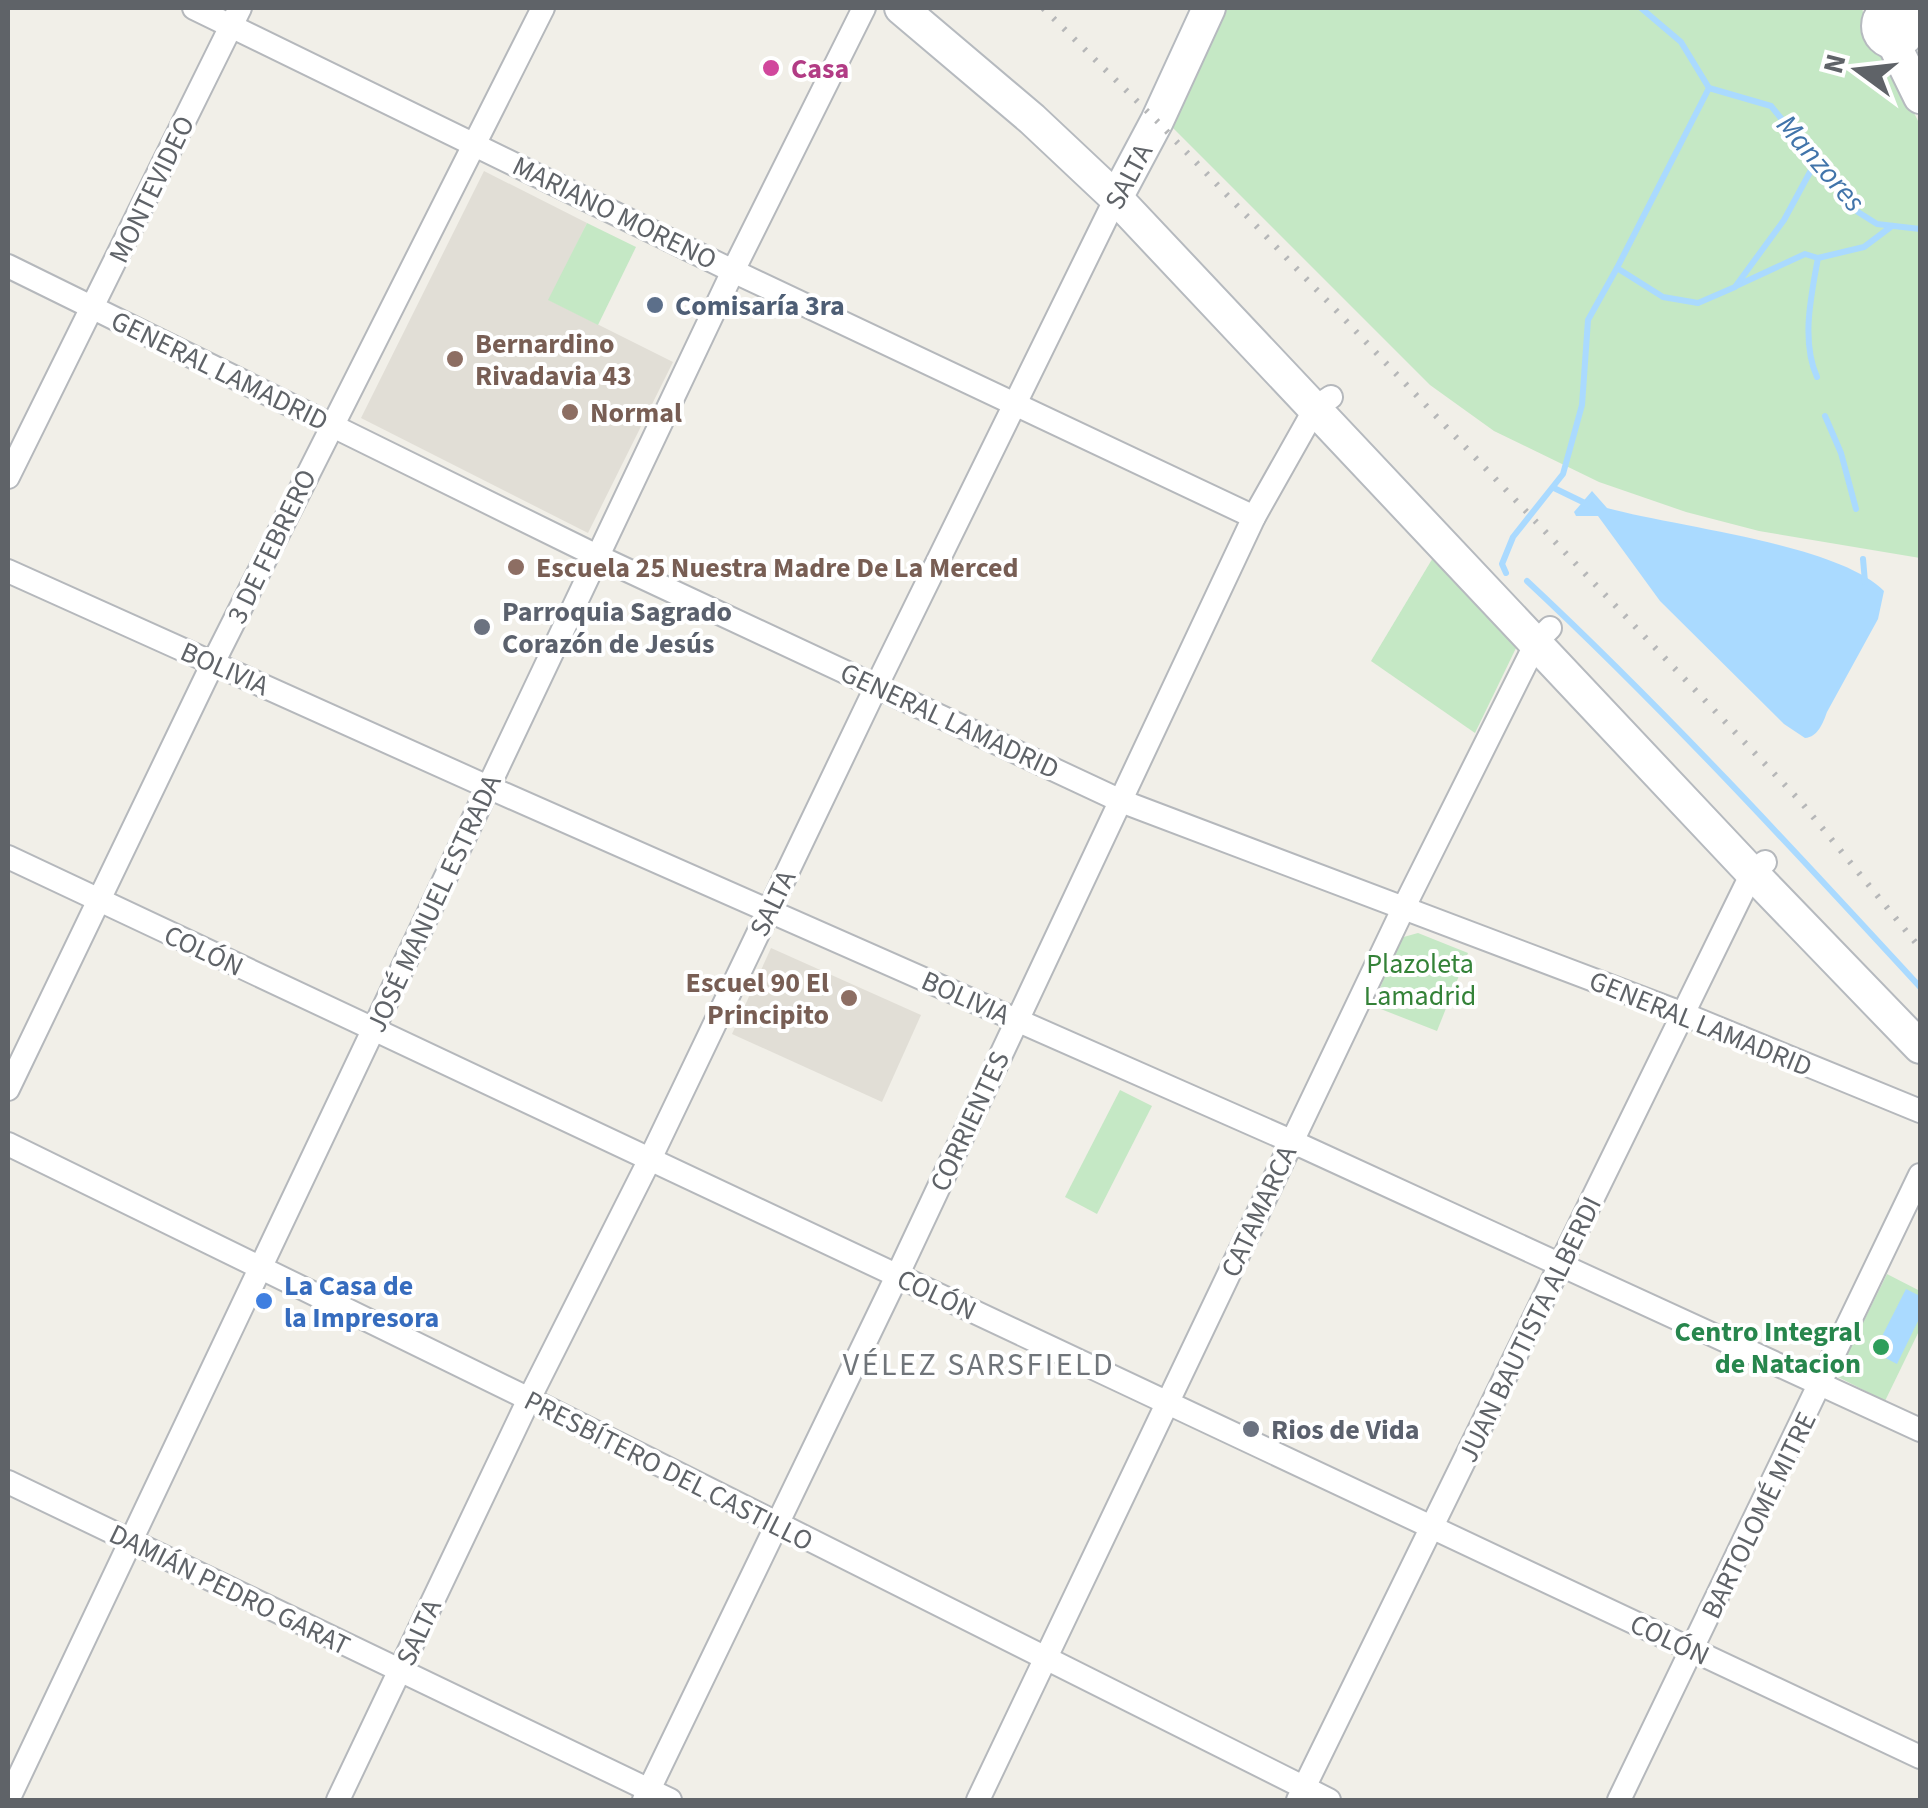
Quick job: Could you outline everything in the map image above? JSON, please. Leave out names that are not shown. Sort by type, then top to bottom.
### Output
[{"type":"main road","points":[[901,8],[1121,188]]},
{"type":"main road","points":[[931,8],[1121,188],[1544,634],[1920,1047]]},
{"type":"main road","name":"SALTA","points":[[1121,188],[1209,8]]},
{"type":"main road","points":[[1900,23],[1920,97]]},
{"type":"main road","points":[[1759,868],[1920,1021]]},
{"type":"street","name":"MARIANO MORENO","points":[[194,8],[236,17],[475,144],[733,271],[1254,516]]},
{"type":"street","name":"3 DE FEBRERO","points":[[8,1090],[213,662],[543,8]]},
{"type":"street","name":"JOSÉ MANUEL ESTRADA","points":[[8,1800],[733,271],[864,8]]},
{"type":"street","name":"MONTEVIDEO","points":[[8,477],[236,17]]},
{"type":"street","name":"SALTA","points":[[338,1800],[1121,188]]},
{"type":"street","name":"GENERAL LAMADRID","points":[[8,266],[597,556],[1121,801],[1681,1013],[1920,1112]]},
{"type":"street","name":"CORRIENTES","points":[[654,1797],[776,1524],[897,1276],[1254,516],[1324,402]]},
{"type":"street","name":"BOLIVIA","points":[[8,571],[1291,1141],[1920,1430]]},
{"type":"street","name":"CATAMARCA","points":[[978,1800],[1404,907],[1544,634]]},
{"type":"street","name":"COLÓN","points":[[8,857],[1920,1757]]},
{"type":"street","name":"JUAN BAUTISTA ALBERDI","points":[[1301,1794],[1681,1013],[1759,868]]},
{"type":"street","name":"PRESBÍTERO DEL CASTILLO","points":[[8,1144],[776,1524],[1301,1794],[1329,1800]]},
{"type":"street","name":"BARTOLOMÉ MITRE","points":[[1619,1800],[1920,1175]]},
{"type":"street","name":"DAMIÁN PEDRO GARAT","points":[[8,1482],[654,1797]]},
{"type":"shaded area","points":[[484,171],[587,223],[549,300],[673,362],[588,533],[361,418]]},
{"type":"shaded area","points":[[771,948],[921,1015],[882,1102],[732,1034]]},
{"type":"green space","points":[[1223,8],[1862,8],[1869,37],[1882,48],[1920,125],[1920,558],[1759,531],[1686,512],[1599,482],[1494,431],[1430,385],[1167,122]]},
{"type":"green space","points":[[587,223],[636,247],[598,325],[548,300]]},
{"type":"green space","points":[[1434,556],[1517,646],[1475,733],[1371,661]]},
{"type":"green space","name":"Plazoleta Lamadrid","points":[[1418,933],[1468,953],[1437,1031],[1373,1006],[1400,938]]},
{"type":"green space","points":[[1120,1090],[1152,1106],[1097,1214],[1065,1197]]},
{"type":"green space","name":"Centro Integral de Natacion","points":[[1887,1274],[1920,1291],[1920,1329],[1885,1401],[1838,1377],[1838,1373]]},
{"type":"water","points":[[1592,491],[1607,508],[1794,549],[1862,575],[1884,591],[1878,619],[1817,732],[1805,738],[1784,724],[1660,601],[1598,516],[1576,516],[1574,512]]},
{"type":"water","points":[[1906,1289],[1920,1296],[1920,1317],[1897,1364],[1874,1352]]},
{"type":"waterway","name":"Manzores","points":[[1641,8],[1681,42],[1709,88],[1771,106],[1858,212],[1877,224],[1920,229]]},
{"type":"waterway","points":[[1617,268],[1709,88]]},
{"type":"waterway","points":[[1506,573],[1502,564],[1513,537],[1563,474],[1582,405],[1588,320],[1617,268],[1663,297],[1698,303],[1735,287],[1784,220],[1816,161]]},
{"type":"waterway","points":[[1817,377],[1808,334],[1818,258],[1864,247],[1892,226]]},
{"type":"waterway","points":[[1736,286],[1805,254],[1818,258]]},
{"type":"waterway","points":[[1825,416],[1841,453],[1856,509]]},
{"type":"waterway","points":[[1554,488],[1589,505]]},
{"type":"waterway","points":[[1863,559],[1865,582]]},
{"type":"waterway","points":[[1527,581],[1776,831],[1920,987]]},
{"type":"railway","points":[[1043,8],[1157,121],[1801,802],[1920,948]]},
{"type":"place","name":"Casa","points":[[771,68]]},
{"type":"place","name":"Comisaría 3ra","points":[[655,305]]},
{"type":"place","name":"Bernardino Rivadavia 43","points":[[455,359]]},
{"type":"place","name":"Normal","points":[[570,412]]},
{"type":"place","name":"Escuela 25 Nuestra Madre De La Merced","points":[[516,567]]},
{"type":"place","name":"Parroquia Sagrado Corazón de Jesús","points":[[482,627]]},
{"type":"place","name":"Escuel 90 El Principito","points":[[849,998]]},
{"type":"place","name":"La Casa de la Impresora","points":[[264,1301]]},
{"type":"place","name":"Centro Integral de Natacion","points":[[1881,1347]]},
{"type":"place","name":"Rios de Vida","points":[[1251,1429]]},
{"type":"district","name":"VÉLEZ SARSFIELD","points":[[979,1364]]}]
